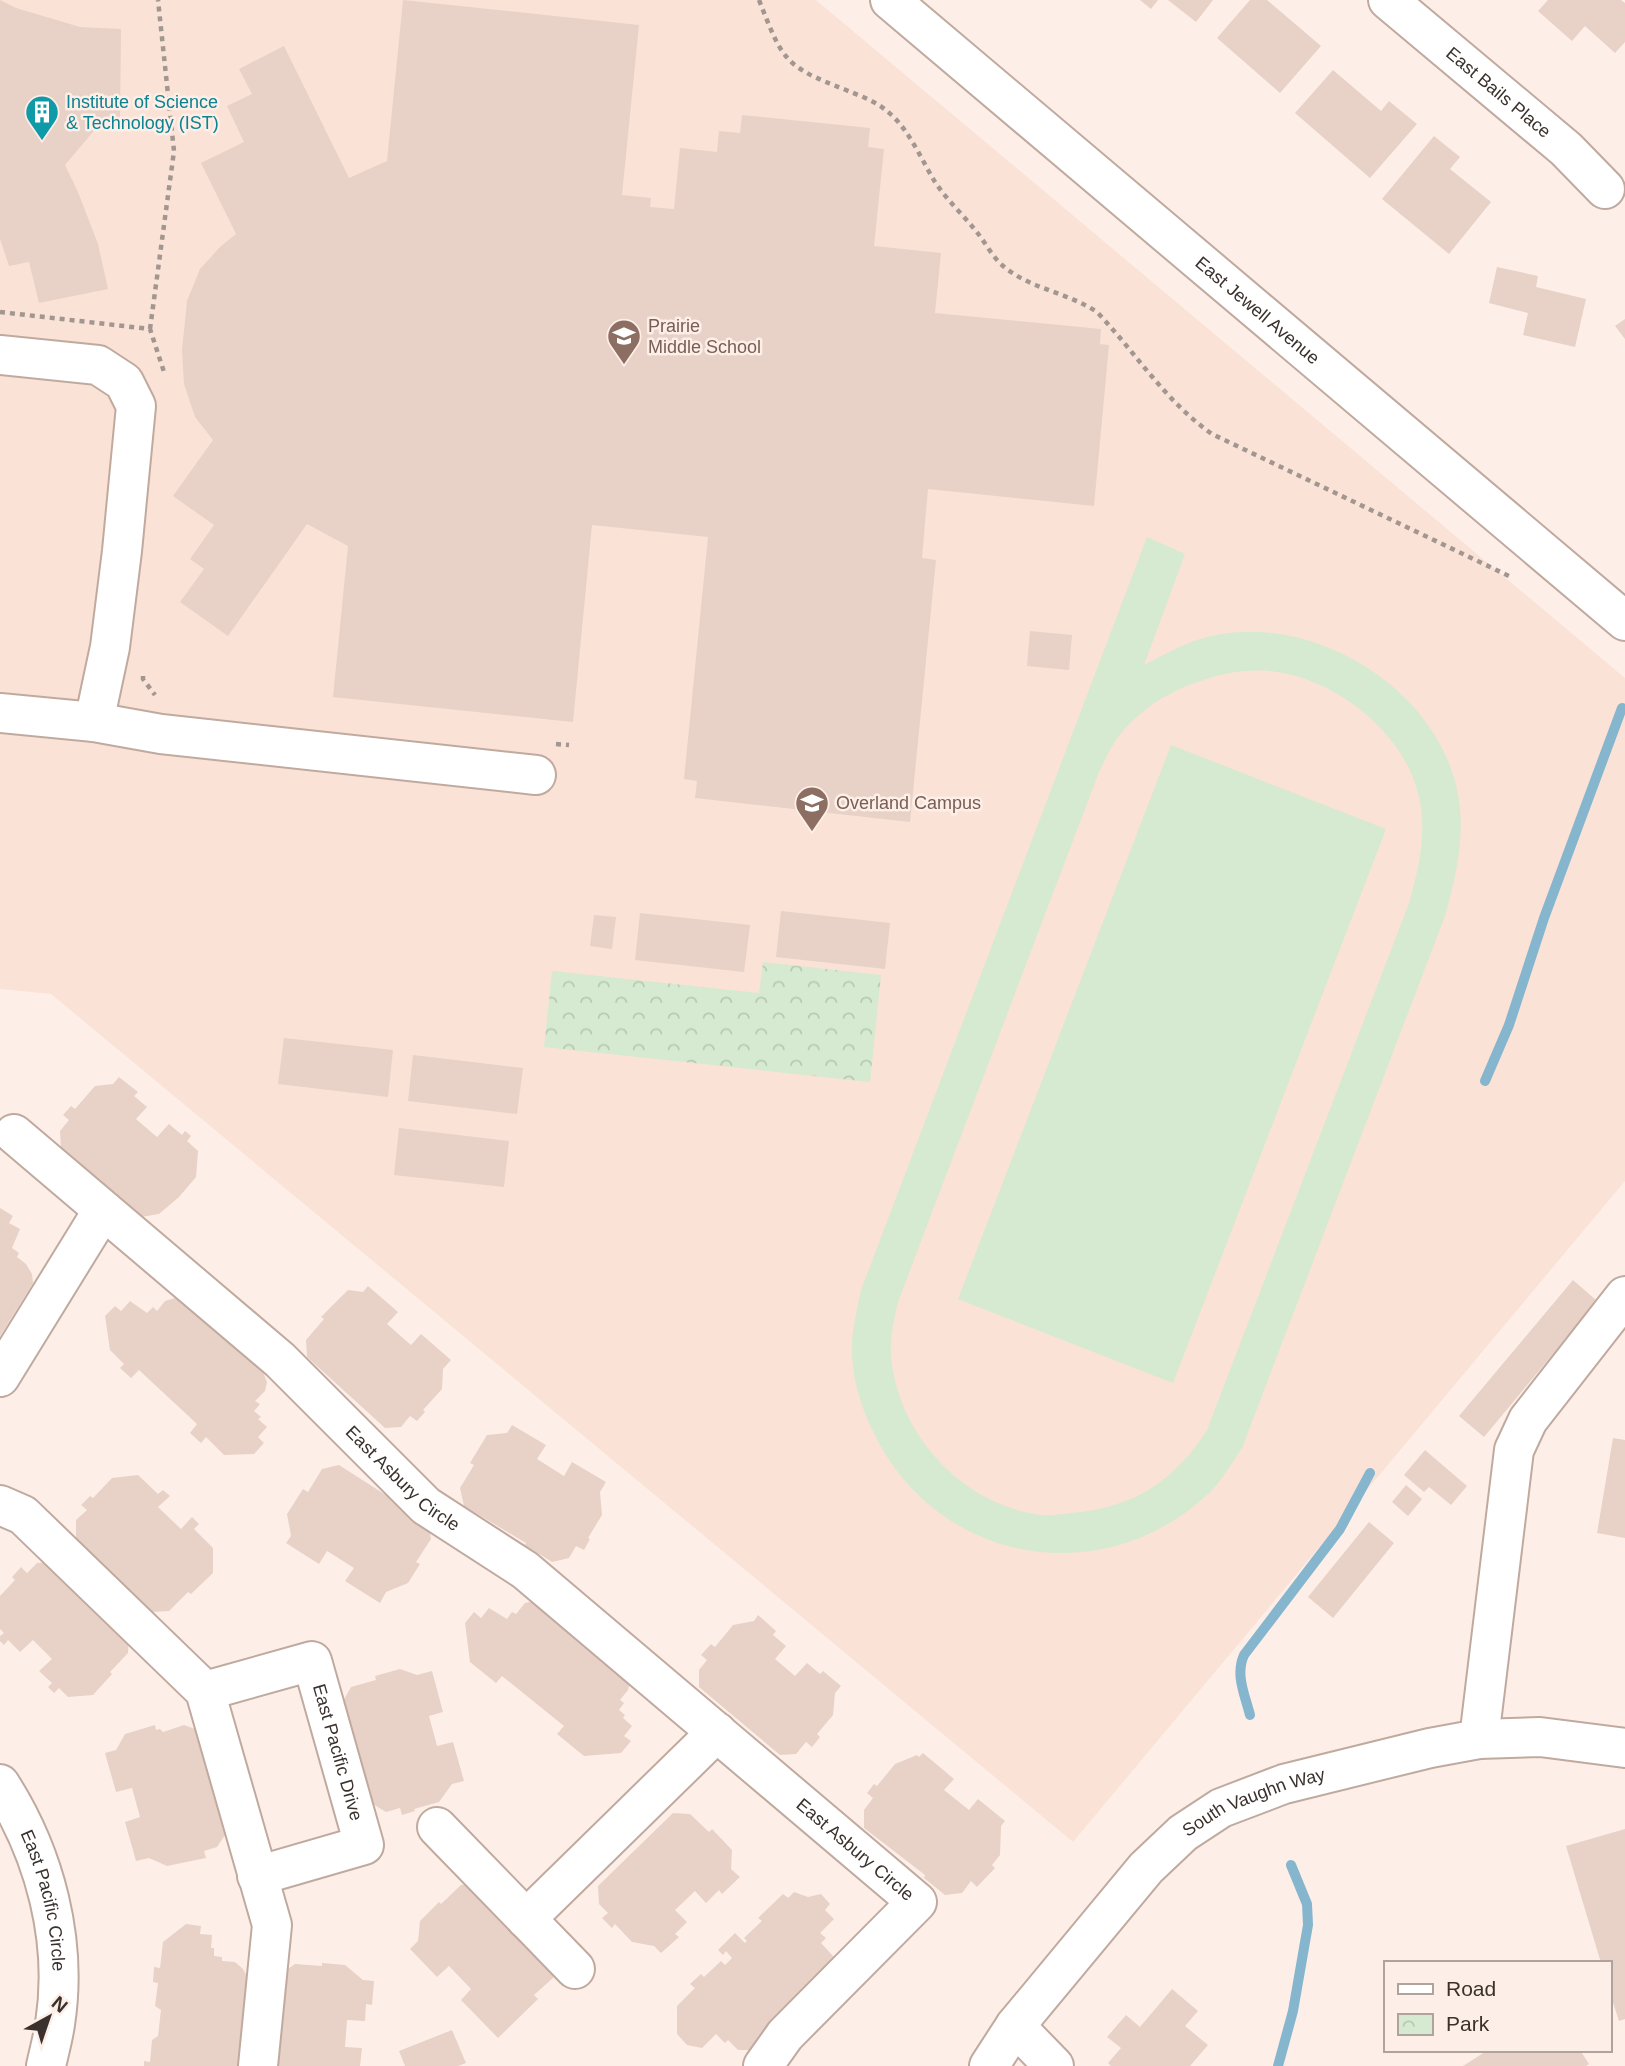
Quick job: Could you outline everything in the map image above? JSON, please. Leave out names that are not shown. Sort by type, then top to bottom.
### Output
[{"type":"street","name":"East Jewell Avenue","points":[[890,0],[1625,621]]},
{"type":"street","name":"East Bails Place","points":[[1388,0],[1566,149],[1605,189]]},
{"type":"street","points":[[0,355],[98,365],[124,382],[136,406],[110,647],[94,722]]},
{"type":"street","points":[[0,713],[94,722],[161,734],[539,759]]},
{"type":"street","name":"East Asbury Circle","points":[[14,1134],[280,1360],[426,1506],[525,1570],[917,1902],[785,2035],[763,2066]]},
{"type":"street","points":[[0,1377],[103,1210]]},
{"type":"street","points":[[1479,1739],[1514,1450],[1528,1420],[1625,1297]]},
{"type":"street","points":[[0,1505],[23,1515],[205,1691],[272,1926],[258,2066]]},
{"type":"street","name":"East Pacific Drive","points":[[205,1691],[312,1661],[364,1845],[257,1876]]},
{"type":"street","points":[[526,1919],[717,1732]]},
{"type":"street","name":"South Vaughn Way","points":[[989,2066],[1014,2026],[1146,1868],[1183,1833],[1212,1813],[1241,1799],[1284,1784],[1430,1748],[1479,1739],[1540,1737],[1625,1748]]},
{"type":"street","name":"East Pacific Circle","points":[[0,1784],[18,1812],[39,1862],[53,1915],[59,1969],[55,2023],[46,2066]]},
{"type":"street","points":[[437,1827],[575,1969]]},
{"type":"street","points":[[1014,2026],[1054,2066]]},
{"type":"path","points":[[158,0],[174,151],[149,329],[168,384]]},
{"type":"path","points":[[759,0],[774,38],[784,56],[797,69],[873,102],[889,112],[900,124],[943,193],[1000,263],[1023,279],[1084,303],[1097,312],[1176,406],[1191,419],[1212,434],[1509,576]]},
{"type":"path","points":[[0,312],[149,329]]},
{"type":"path","points":[[144,666],[143,679],[156,696]]},
{"type":"path","points":[[539,759],[569,745]]},
{"type":"shaded area","name":"Overland Campus","points":[[0,0],[816,0],[1625,678],[1625,1181],[1073,1842],[51,994],[0,989]]},
{"type":"green space","points":[[1147,537],[1185,554],[1144,665],[1207,637],[1245,632],[1285,635],[1323,646],[1360,663],[1393,686],[1421,715],[1442,748],[1459,801],[1459,851],[1445,916],[1242,1448],[1212,1490],[1166,1525],[1121,1544],[1074,1553],[1028,1550],[983,1537],[942,1514],[906,1482],[877,1439],[863,1409],[854,1376],[852,1353],[853,1329],[861,1290]],"holes":[[[1246,671],[1293,675],[1317,684],[1362,711],[1381,728],[1397,748],[1410,770],[1421,807],[1419,863],[1409,903],[1207,1430],[1181,1464],[1150,1489],[1133,1498],[1094,1510],[1056,1515],[1040,1515],[1011,1508],[984,1496],[960,1480],[938,1460],[920,1437],[896,1384],[891,1355],[898,1302],[1099,772],[1110,750],[1125,728],[1154,703],[1188,685]]]},
{"type":"green space","points":[[1171,745],[1386,829],[1173,1383],[958,1299]]},
{"type":"green space","points":[[763,962],[881,975],[870,1082],[544,1047],[552,971],[759,993]]},
{"type":"building","name":"Institute of Science & Technology (IST)","points":[[0,0],[16,8],[80,27],[121,29],[120,120],[103,120],[65,165],[98,244],[108,289],[39,303],[29,262],[9,266],[0,239]]},
{"type":"building","points":[[403,0],[639,25],[622,195],[651,198],[650,207],[674,209],[680,148],[717,152],[719,131],[740,133],[742,115],[870,128],[868,147],[884,149],[874,246],[941,253],[935,313],[1101,329],[1100,344],[1109,345],[1094,506],[928,489],[922,558],[936,560],[910,822],[695,798],[697,781],[684,779],[708,537],[592,525],[573,722],[333,697],[348,546],[307,524],[228,636],[180,602],[204,569],[190,559],[214,525],[173,496],[213,440],[195,417],[184,384],[182,350],[187,301],[200,269],[236,234],[201,163],[244,142],[227,106],[252,94],[239,69],[284,46],[349,178],[387,161]]},
{"type":"building","points":[[1140,0],[1158,0],[1151,9]]},
{"type":"building","points":[[1168,0],[1213,0],[1196,22]]},
{"type":"building","points":[[1250,0],[1267,0],[1321,46],[1280,93],[1217,38]]},
{"type":"building","points":[[1548,0],[1621,0],[1625,3],[1625,42],[1615,53],[1585,26],[1572,41],[1538,11]]},
{"type":"building","points":[[1333,70],[1381,111],[1389,101],[1417,124],[1370,178],[1295,113]]},
{"type":"building","points":[[1434,136],[1460,157],[1450,169],[1491,202],[1449,254],[1382,199]]},
{"type":"building","points":[[1497,267],[1538,276],[1536,287],[1586,299],[1575,347],[1523,335],[1528,313],[1489,303]]},
{"type":"building","points":[[1625,319],[1625,339],[1615,326]]},
{"type":"building","points":[[1030,631],[1072,635],[1069,670],[1027,666]]},
{"type":"building","points":[[781,911],[890,923],[885,969],[776,957]]},
{"type":"building","points":[[640,913],[750,925],[744,972],[635,960]]},
{"type":"building","points":[[594,915],[616,917],[612,949],[590,946]]},
{"type":"building","points":[[284,1038],[393,1050],[388,1097],[278,1084]]},
{"type":"building","points":[[413,1055],[523,1068],[517,1114],[408,1101]]},
{"type":"building","points":[[119,1077],[138,1092],[134,1096],[147,1107],[136,1119],[157,1137],[169,1124],[182,1135],[185,1131],[191,1136],[187,1141],[198,1151],[196,1177],[179,1197],[159,1214],[141,1217],[61,1149],[60,1131],[69,1120],[63,1115],[71,1106],[75,1109],[95,1086],[113,1084]]},
{"type":"building","points":[[399,1128],[509,1141],[504,1187],[394,1175]]},
{"type":"building","points":[[0,1208],[13,1216],[9,1223],[20,1229],[12,1248],[19,1253],[17,1257],[26,1264],[32,1274],[33,1283],[0,1336]]},
{"type":"building","points":[[1573,1280],[1597,1301],[1484,1437],[1459,1416]]},
{"type":"building","points":[[368,1286],[398,1312],[387,1324],[411,1345],[421,1334],[451,1360],[443,1369],[442,1389],[423,1410],[425,1412],[417,1421],[410,1416],[401,1427],[385,1428],[307,1357],[306,1340],[324,1319],[321,1317],[348,1290],[363,1292]]},
{"type":"building","points":[[186,1299],[263,1372],[267,1382],[265,1391],[255,1401],[260,1404],[254,1411],[267,1427],[258,1437],[264,1443],[254,1454],[224,1455],[206,1437],[201,1443],[190,1433],[197,1424],[139,1370],[131,1378],[120,1368],[124,1364],[110,1350],[105,1316],[115,1306],[121,1311],[130,1301],[147,1313],[153,1307],[157,1311],[165,1301]]},
{"type":"building","points":[[512,1425],[546,1445],[537,1459],[564,1476],[572,1462],[606,1482],[600,1492],[602,1515],[584,1550],[576,1546],[569,1558],[552,1562],[464,1506],[460,1488],[474,1465],[470,1463],[487,1435],[507,1433]]},
{"type":"building","points":[[1613,1438],[1625,1440],[1625,1538],[1597,1533]]},
{"type":"building","points":[[1425,1450],[1467,1486],[1451,1505],[1429,1487],[1424,1492],[1404,1475]]},
{"type":"building","points":[[339,1465],[428,1522],[431,1539],[416,1562],[420,1564],[408,1583],[386,1592],[380,1603],[345,1581],[354,1568],[327,1551],[319,1564],[286,1543],[291,1536],[287,1514],[303,1489],[308,1492],[322,1469]]},
{"type":"building","points":[[138,1475],[158,1494],[163,1490],[170,1496],[158,1507],[181,1529],[192,1517],[199,1524],[194,1529],[213,1548],[213,1573],[169,1611],[152,1612],[76,1538],[76,1520],[87,1510],[81,1505],[90,1496],[93,1498],[112,1478]]},
{"type":"building","points":[[1406,1485],[1422,1499],[1408,1516],[1392,1502]]},
{"type":"building","points":[[1369,1522],[1394,1543],[1333,1618],[1308,1597]]},
{"type":"building","points":[[52,1562],[129,1636],[128,1653],[93,1695],[68,1697],[59,1688],[54,1693],[48,1687],[52,1683],[39,1671],[52,1659],[33,1640],[20,1652],[8,1640],[4,1645],[0,1641],[0,1636],[4,1633],[0,1629],[0,1596],[15,1580],[12,1577],[21,1567],[27,1573],[37,1563]]},
{"type":"building","points":[[534,1601],[630,1681],[628,1690],[620,1700],[624,1703],[619,1710],[632,1726],[624,1736],[631,1741],[621,1753],[584,1756],[557,1734],[564,1726],[502,1676],[496,1683],[470,1662],[465,1623],[474,1612],[481,1618],[489,1608],[507,1619],[512,1612],[516,1614],[525,1603]]},
{"type":"building","points":[[758,1615],[776,1631],[773,1635],[786,1646],[775,1659],[795,1676],[807,1663],[820,1674],[823,1671],[841,1686],[835,1693],[833,1715],[817,1734],[820,1737],[812,1747],[806,1742],[796,1754],[780,1755],[699,1687],[699,1670],[707,1660],[701,1655],[711,1644],[715,1647],[733,1625],[754,1621]]},
{"type":"building","points":[[400,1669],[417,1675],[432,1671],[443,1712],[429,1716],[437,1746],[453,1742],[464,1781],[452,1784],[439,1802],[402,1815],[400,1808],[386,1812],[371,1803],[342,1703],[351,1687]]},
{"type":"building","points":[[155,1725],[156,1730],[163,1732],[184,1725],[198,1730],[227,1832],[217,1847],[204,1851],[206,1858],[167,1866],[149,1858],[136,1861],[125,1822],[140,1817],[132,1788],[116,1792],[105,1753],[116,1750],[125,1734]]},
{"type":"building","points":[[923,1753],[954,1779],[944,1790],[969,1810],[978,1799],[1005,1821],[1001,1826],[1000,1855],[992,1865],[995,1868],[977,1887],[971,1881],[962,1893],[945,1895],[924,1878],[925,1875],[864,1828],[864,1810],[873,1798],[867,1793],[874,1784],[877,1786],[895,1764],[917,1755],[919,1757]]},
{"type":"building","points":[[673,1813],[690,1814],[709,1832],[712,1829],[732,1850],[731,1869],[740,1877],[722,1894],[719,1890],[706,1903],[695,1891],[675,1910],[687,1922],[675,1934],[679,1937],[661,1953],[654,1946],[632,1942],[615,1924],[612,1928],[602,1918],[608,1913],[599,1904],[598,1886]]},
{"type":"building","points":[[1625,1829],[1625,2019],[1619,2021],[1611,1996],[1611,1961],[1600,1961],[1566,1846]]},
{"type":"building","points":[[478,1883],[553,1960],[553,1978],[534,1995],[538,1999],[498,2038],[461,2000],[471,1989],[449,1966],[437,1977],[410,1949],[418,1941],[420,1921],[439,1902],[441,1904],[461,1885]]},
{"type":"building","points":[[794,1892],[808,1897],[821,1894],[830,1904],[825,1910],[834,1919],[820,1933],[826,1938],[821,1943],[833,1956],[836,1965],[757,2050],[738,2050],[728,2040],[725,2043],[716,2034],[702,2048],[687,2045],[677,2034],[677,2006],[695,1988],[690,1984],[701,1974],[704,1977],[721,1961],[725,1965],[732,1958],[726,1951],[723,1955],[718,1950],[735,1933],[745,1943],[747,1941],[744,1938],[762,1921],[758,1918],[783,1894],[788,1898]]},
{"type":"building","points":[[186,1924],[201,1926],[200,1934],[212,1935],[211,1948],[214,1948],[214,1956],[222,1957],[222,1961],[235,1962],[248,1978],[239,2066],[144,2066],[144,2061],[150,2062],[152,2040],[158,2036],[161,2010],[155,2006],[158,1983],[153,1982],[154,1967],[160,1968],[163,1942]]},
{"type":"building","points":[[322,1963],[345,1965],[363,1980],[374,1981],[372,2005],[366,2004],[365,2021],[347,2020],[345,2047],[362,2048],[360,2066],[272,2066],[281,1974],[295,1964],[322,1966]]},
{"type":"building","points":[[1172,1989],[1198,2011],[1185,2026],[1208,2045],[1190,2066],[1111,2066],[1108,2063],[1121,2048],[1107,2037],[1126,2015],[1140,2027]]},
{"type":"building","points":[[452,2030],[466,2063],[458,2066],[405,2066],[399,2051]]},
{"type":"building","points":[[1485,2052],[1581,2052],[1589,2064],[1586,2066],[1463,2066]]},
{"type":"waterway","points":[[1485,1081],[1509,1025],[1544,918],[1622,708]]},
{"type":"waterway","points":[[1250,1715],[1240,1670],[1244,1655],[1340,1529],[1370,1473]]},
{"type":"waterway","points":[[1278,2066],[1293,2011],[1308,1925],[1307,1904],[1291,1865]]},
{"type":"place","name":"Institute of Science & Technology (IST)","points":[[42,142]]},
{"type":"place","name":"Prairie Middle School","points":[[624,366]]},
{"type":"place","name":"Overland Campus","points":[[812,833]]}]
